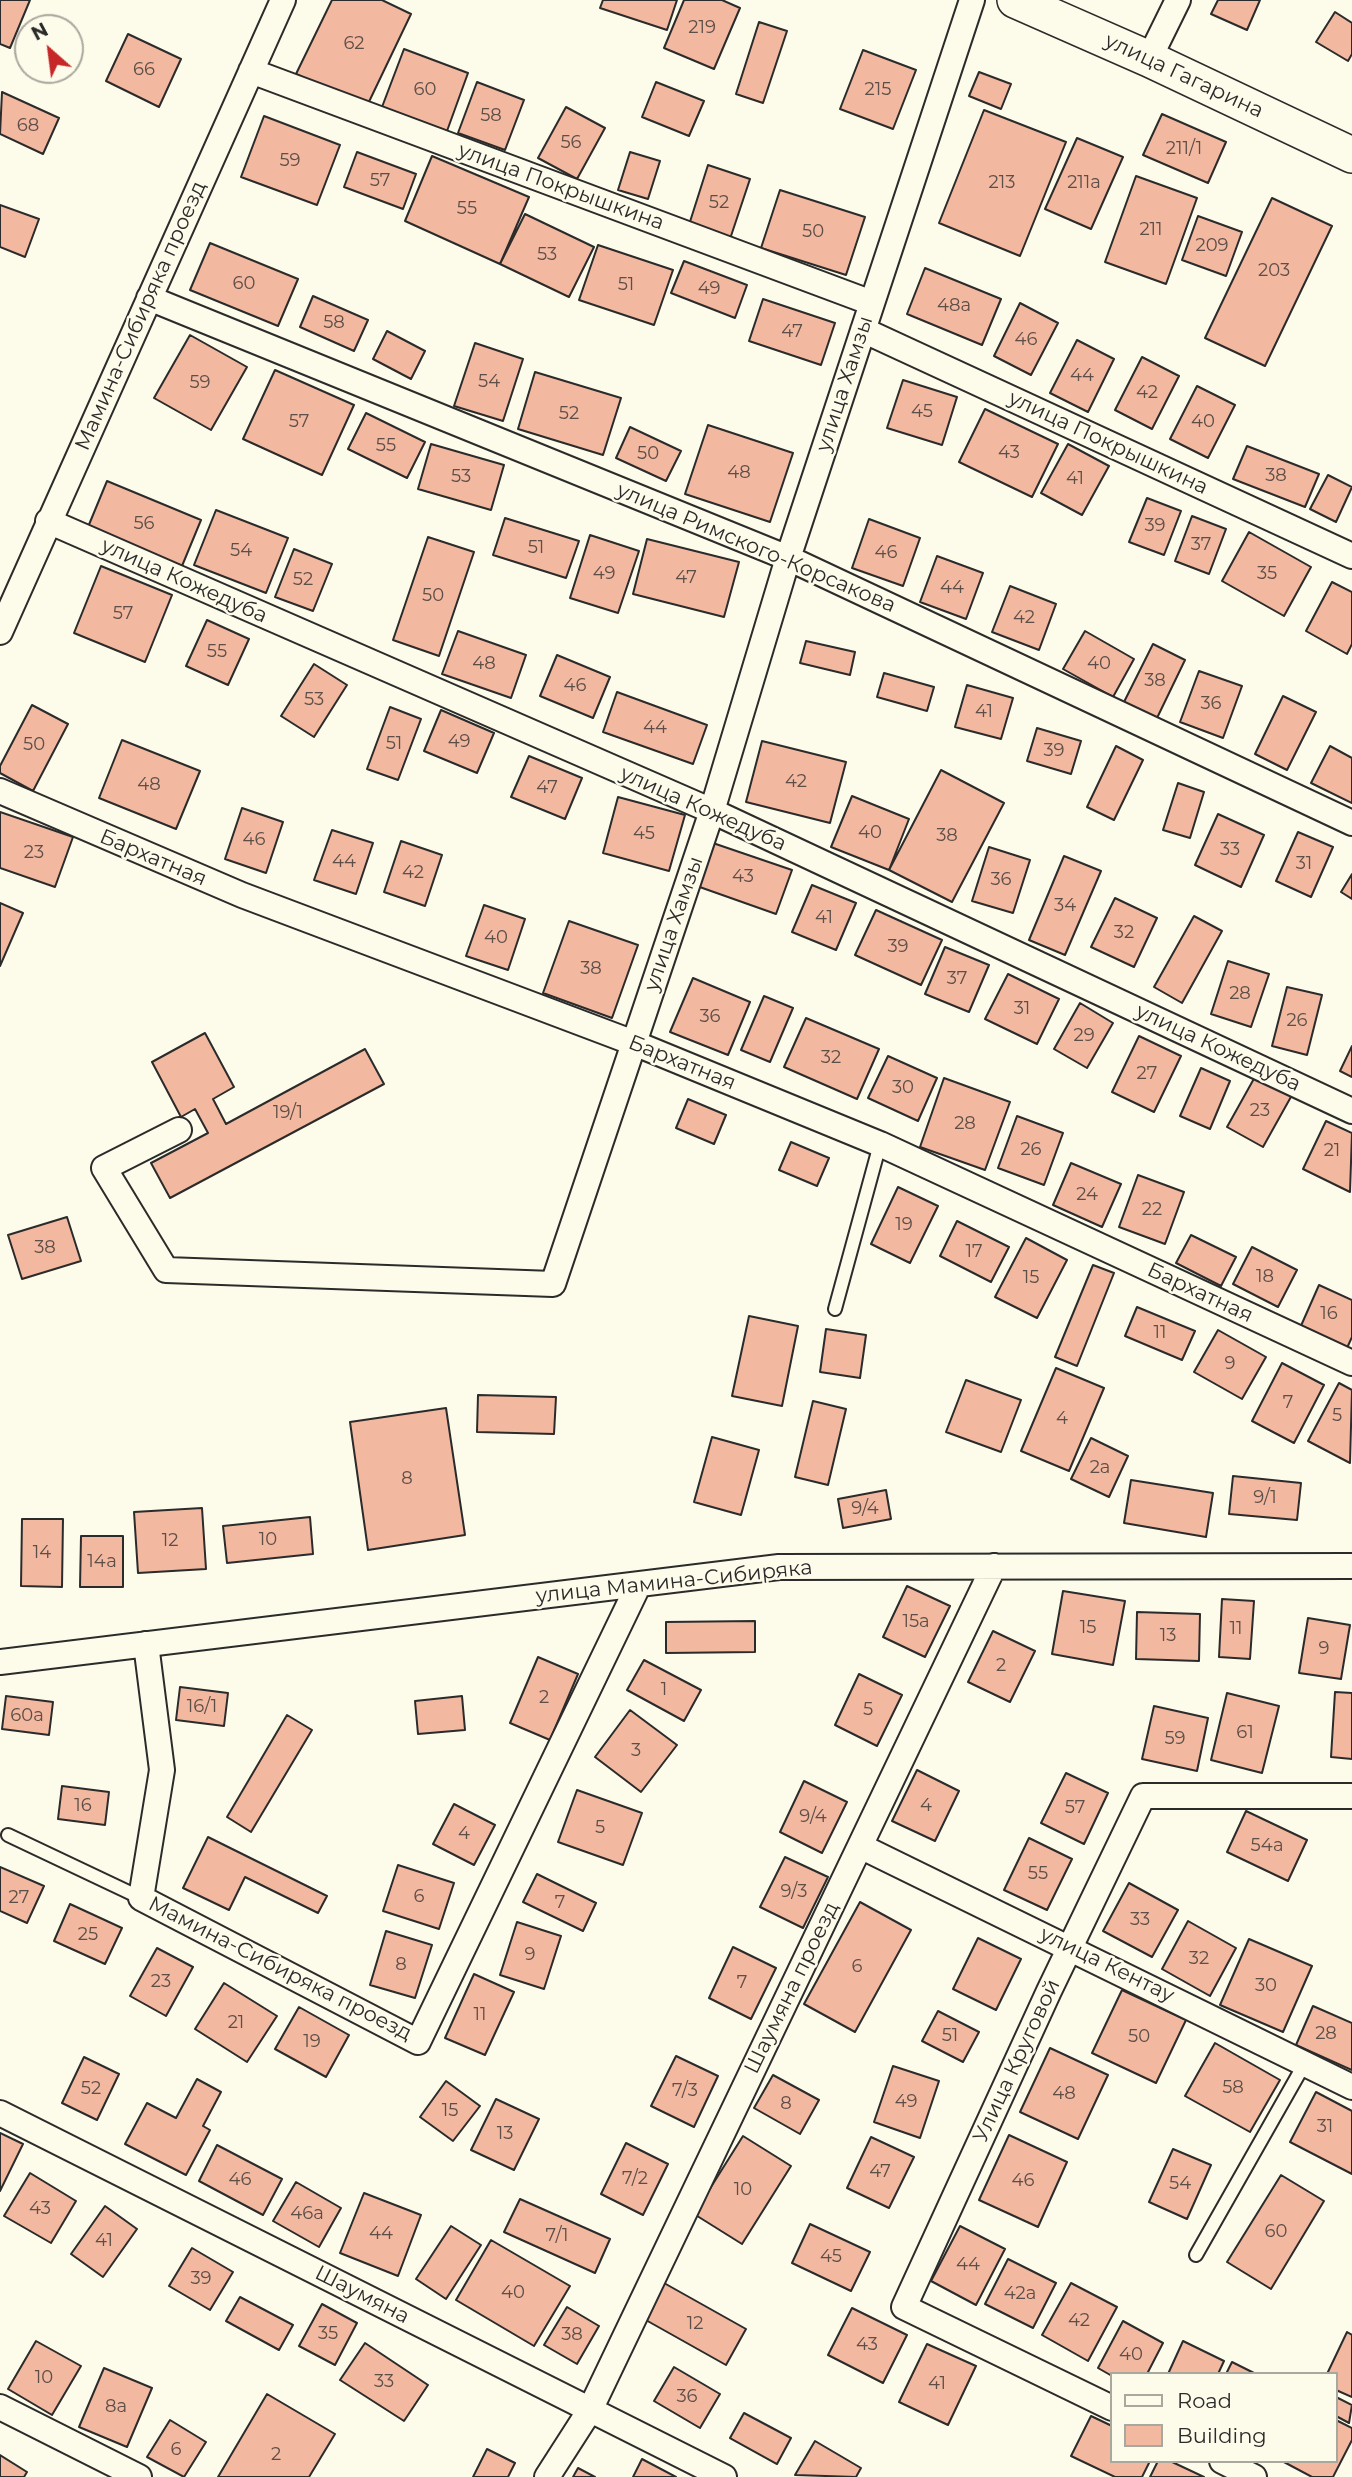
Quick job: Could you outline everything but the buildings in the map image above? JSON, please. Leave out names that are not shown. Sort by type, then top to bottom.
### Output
[{"type":"main road","name":"улица Гагарина","points":[[1015,0],[1149,59],[1352,155]]},
{"type":"street","name":"Мамина-Сибиряка проезд","points":[[0,632],[283,0]]},
{"type":"street","name":"улица Хамзы","points":[[179,1130],[104,1168],[166,1270],[554,1284],[712,811],[788,558],[972,0]]},
{"type":"street","points":[[1149,59],[1178,0]]},
{"type":"street","name":"улица Покрышкина","points":[[251,71],[872,303]]},
{"type":"street","name":"улица Римского-Корсакова","points":[[149,298],[788,558],[1352,823]]},
{"type":"street","name":"улица Покрышкина","points":[[863,330],[1352,556]]},
{"type":"street","name":"улица Кожедуба","points":[[48,521],[712,811],[1352,1111]]},
{"type":"street","name":"Бархатная","points":[[0,791],[242,895],[634,1043],[880,1144],[1352,1363]]},
{"type":"street","name":"Шаумяна проезд","points":[[547,2477],[590,2410],[994,1566]]},
{"type":"street","name":"улица Мамина-Сибиряка","points":[[0,1662],[779,1567],[1352,1566]]},
{"type":"street","name":"Мамина-Сибиряка проезд","points":[[146,1644],[162,1770],[141,1898],[418,2042],[639,1584]]},
{"type":"street","name":"Улица Круговой","points":[[1110,2407],[904,2307],[1070,1946],[1143,1796],[1352,1796]]},
{"type":"street","name":"улица Кентау","points":[[860,1846],[1070,1946],[1352,2087]]},
{"type":"street","name":"Шаумяна","points":[[0,2113],[724,2477]]},
{"type":"street","points":[[0,2407],[139,2477]]},
{"type":"street","points":[[1226,2463],[1254,2477]]},
{"type":"lane","points":[[835,1309],[880,1144]]},
{"type":"lane","points":[[8,1835],[141,1898]]},
{"type":"lane","points":[[1196,2255],[1305,2063]]}]
